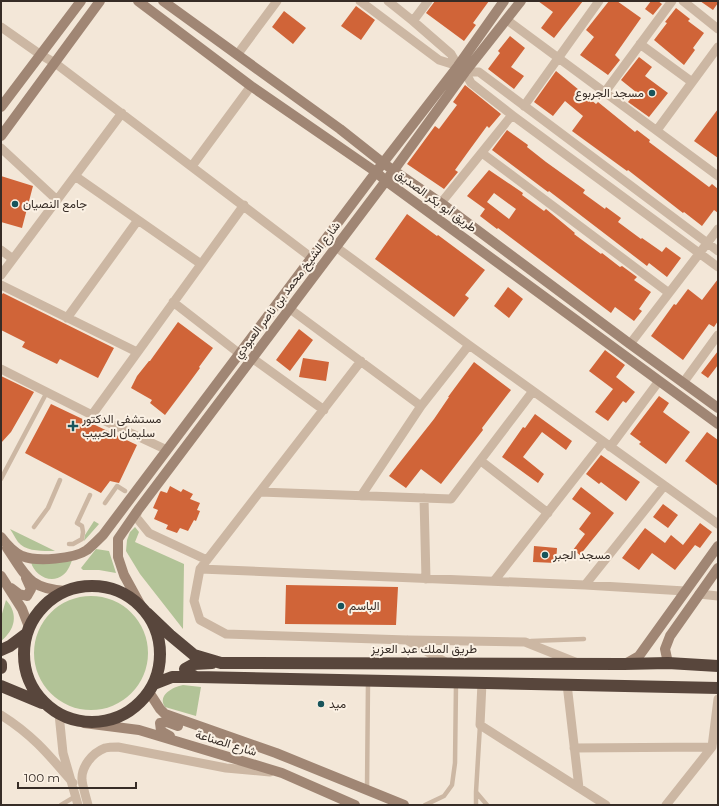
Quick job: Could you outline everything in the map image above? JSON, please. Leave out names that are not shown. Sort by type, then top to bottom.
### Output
[{"type":"highway","points":[[1,650],[10,646],[27,630],[38,611],[51,599],[66,591],[86,586],[106,587],[125,594],[144,609],[156,629],[160,647],[160,666],[152,688],[137,706],[121,716],[103,722],[84,723],[68,719],[44,704],[1,686]]},
{"type":"highway","name":"طريق الملك عبد العزيز","points":[[144,609],[170,635],[194,655],[221,663],[668,663],[718,666]]},
{"type":"highway","points":[[27,630],[23,652],[25,672],[32,689],[44,704]]},
{"type":"highway","points":[[197,677],[188,673],[185,669],[194,664],[221,663]]},
{"type":"highway","points":[[152,688],[172,677],[718,688]]},
{"type":"street","points":[[1,107],[81,1]]},
{"type":"street","points":[[1,136],[100,1]]},
{"type":"street","name":"طريق أبو بكر الصديق","points":[[138,1],[251,86],[376,172],[386,181],[718,424]]},
{"type":"street","name":"طريق أبو بكر الصديق","points":[[163,1],[340,129],[383,163],[441,203],[718,408]]},
{"type":"street","points":[[237,55],[277,1]]},
{"type":"street","points":[[360,1],[439,60],[461,69],[479,72],[718,251]]},
{"type":"street","points":[[388,1],[451,54],[471,83],[718,267]]},
{"type":"street","points":[[413,21],[428,1]]},
{"type":"street","name":"شارع الشيخ محمد بن ناصر العبودي","points":[[144,609],[124,575],[118,557],[118,539],[138,510],[394,170],[504,1]]},
{"type":"street","name":"شارع الشيخ محمد بن ناصر العبودي","points":[[1,539],[12,550],[23,556],[54,559],[86,551],[103,535],[383,163],[461,69],[507,20],[521,1]]},
{"type":"street","points":[[524,106],[600,1]]},
{"type":"street","points":[[605,92],[672,1]]},
{"type":"street","points":[[683,1],[718,28]]},
{"type":"street","points":[[507,20],[718,176]]},
{"type":"street","points":[[1,27],[55,63],[312,258]]},
{"type":"street","points":[[640,44],[692,82]]},
{"type":"street","points":[[657,130],[718,47]]},
{"type":"street","points":[[192,166],[251,86]]},
{"type":"street","points":[[1,275],[122,113]]},
{"type":"street","points":[[441,203],[512,115]]},
{"type":"street","points":[[1,148],[57,200]]},
{"type":"street","points":[[482,153],[669,293]]},
{"type":"street","points":[[75,176],[201,264]]},
{"type":"street","points":[[92,415],[244,205]]},
{"type":"street","points":[[67,318],[138,220]]},
{"type":"street","points":[[630,344],[718,229]]},
{"type":"street","points":[[336,246],[469,345],[718,524]]},
{"type":"street","points":[[1,250],[13,259]]},
{"type":"street","points":[[1,285],[137,352]]},
{"type":"street","points":[[173,302],[240,354]]},
{"type":"street","points":[[290,309],[421,406]]},
{"type":"street","points":[[683,383],[718,335]]},
{"type":"street","points":[[361,496],[421,406],[469,345]]},
{"type":"street","points":[[252,358],[324,410]]},
{"type":"street","points":[[361,361],[200,569],[194,601],[200,620],[226,634],[525,642],[581,664]]},
{"type":"street","points":[[1,369],[92,415],[168,450]]},
{"type":"street","points":[[494,581],[548,513],[659,381]]},
{"type":"street","points":[[260,492],[451,499],[533,391]]},
{"type":"street","points":[[480,461],[548,513]]},
{"type":"street","points":[[585,585],[664,486]]},
{"type":"street","points":[[424,498],[426,578]]},
{"type":"street","points":[[138,510],[136,518],[148,533],[207,560]]},
{"type":"street","points":[[1,539],[23,573],[31,589],[28,596],[19,594],[8,585]]},
{"type":"street","points":[[624,664],[639,656],[718,546]]},
{"type":"street","points":[[668,663],[665,649],[670,636],[718,568]]},
{"type":"street","points":[[200,569],[585,585],[685,591]]},
{"type":"street","points":[[23,573],[35,584],[51,590],[66,591]]},
{"type":"street","points":[[1,576],[22,609],[27,630]]},
{"type":"street","points":[[699,594],[718,596]]},
{"type":"street","points":[[407,640],[449,664]]},
{"type":"street","points":[[482,683],[480,725],[606,805]]},
{"type":"street","points":[[567,684],[579,788]]},
{"type":"street","name":"شارع الصناعة","points":[[152,688],[160,709],[165,714],[221,735],[276,753],[404,805]]},
{"type":"street","points":[[666,805],[712,747],[718,699]]},
{"type":"street","points":[[58,714],[63,753],[77,800]]},
{"type":"street","points":[[1,715],[16,724],[34,739],[73,783]]},
{"type":"street","points":[[221,735],[167,722],[160,723],[161,731],[229,757]]},
{"type":"street","name":"شارع الصناعة","points":[[84,723],[139,730],[282,773],[355,805]]},
{"type":"street","points":[[88,805],[82,781],[82,774],[89,760],[96,753],[105,748],[118,747],[226,768],[282,773]]},
{"type":"street","points":[[574,748],[712,747]]},
{"type":"lane","points":[[1,479],[47,392]]},
{"type":"lane","points":[[34,527],[48,508],[60,480]]},
{"type":"lane","points":[[105,503],[117,486],[125,491]]},
{"type":"lane","points":[[69,544],[73,544],[82,539],[84,532],[82,526],[77,523],[90,495]]},
{"type":"lane","points":[[525,642],[584,639]]},
{"type":"lane","points":[[367,790],[368,680]]},
{"type":"lane","points":[[425,805],[444,796],[452,785],[455,763],[456,682]]},
{"type":"lane","points":[[476,805],[480,725]]},
{"type":"lane","points":[[476,792],[487,805]]},
{"type":"lane","points":[[61,805],[77,800]]},
{"type":"green space","points":[[94,521],[99,524],[84,541],[85,535]]},
{"type":"green space","points":[[135,527],[139,532],[135,542],[184,564],[183,629],[140,574],[126,551],[127,540],[130,532]]},
{"type":"green space","points":[[10,529],[55,551],[26,548],[18,542]]},
{"type":"green space","points":[[96,549],[109,551],[116,573],[99,570],[83,570],[81,568]]},
{"type":"green space","points":[[73,558],[65,574],[53,579],[48,579],[39,574],[31,562]]},
{"type":"green space","points":[[91,596],[113,601],[131,613],[143,631],[148,653],[143,675],[131,693],[113,705],[91,710],[69,705],[51,693],[39,675],[34,653],[39,631],[51,613],[69,601]]},
{"type":"green space","points":[[6,600],[13,611],[14,622],[10,632],[1,641],[1,617]]},
{"type":"green space","points":[[183,685],[201,687],[196,716],[165,707],[163,703],[163,699],[167,692]]},
{"type":"building","points":[[435,1],[489,1],[473,23],[476,25],[464,41],[426,13]]},
{"type":"building","points":[[538,1],[583,1],[554,38],[541,28],[553,12]]},
{"type":"building","points":[[609,1],[617,1],[641,18],[615,55],[620,60],[608,75],[580,55],[594,37],[586,30]]},
{"type":"building","points":[[651,1],[658,1],[662,4],[653,15],[645,9]]},
{"type":"building","points":[[700,1],[718,1],[718,3],[713,10]]},
{"type":"building","points":[[356,6],[375,20],[361,40],[341,26]]},
{"type":"building","points":[[676,8],[690,19],[688,21],[704,33],[693,48],[695,50],[684,65],[654,40]]},
{"type":"building","points":[[284,11],[306,28],[293,44],[272,27]]},
{"type":"building","points":[[510,36],[525,48],[511,67],[524,76],[514,89],[488,69],[500,53],[498,51]]},
{"type":"building","points":[[639,57],[652,67],[645,76],[668,93],[649,117],[628,102],[636,92],[621,80]]},
{"type":"building","points":[[556,71],[596,104],[598,102],[635,132],[637,130],[650,140],[649,142],[709,187],[712,184],[718,189],[718,213],[714,210],[702,226],[628,170],[627,171],[572,131],[583,116],[565,101],[553,116],[534,102]]},
{"type":"building","points":[[465,85],[501,114],[489,128],[487,126],[455,170],[458,172],[444,189],[407,164],[435,126],[439,129],[457,105],[453,102]]},
{"type":"building","points":[[718,109],[718,158],[694,141]]},
{"type":"building","points":[[507,130],[528,145],[527,147],[546,162],[585,190],[583,193],[605,209],[606,207],[621,218],[618,222],[641,239],[642,238],[662,252],[666,247],[681,258],[667,277],[649,263],[647,266],[549,191],[548,192],[492,150]]},
{"type":"building","points":[[489,170],[523,193],[522,195],[544,211],[546,209],[575,233],[574,234],[601,254],[602,253],[620,267],[622,266],[637,277],[634,280],[651,292],[639,309],[642,311],[634,321],[615,307],[611,313],[480,216],[485,209],[467,196]],"holes":[[[494,193],[516,209],[509,219],[487,202]]]},
{"type":"building","name":"جامع النصيان","points":[[1,176],[33,186],[22,228],[1,222]]},
{"type":"building","points":[[407,214],[485,270],[465,295],[469,298],[454,317],[375,259]]},
{"type":"building","points":[[718,279],[718,321],[714,327],[709,324],[683,360],[651,336],[674,304],[676,305],[688,289],[702,300]]},
{"type":"building","points":[[508,287],[523,299],[509,318],[494,306]]},
{"type":"building","points":[[3,293],[114,348],[98,378],[60,359],[57,364],[22,347],[25,342],[1,330],[1,296]]},
{"type":"building","points":[[178,322],[213,348],[165,415],[150,403],[152,400],[131,388],[137,376],[150,361]]},
{"type":"building","points":[[299,329],[313,340],[290,371],[276,360]]},
{"type":"building","points":[[605,350],[625,365],[616,377],[635,392],[626,403],[623,401],[608,421],[595,412],[613,389],[589,371]]},
{"type":"building","points":[[718,351],[718,365],[708,378],[701,373]]},
{"type":"building","points":[[303,358],[329,362],[326,381],[299,377]]},
{"type":"building","points":[[474,362],[511,390],[482,428],[483,430],[441,484],[421,469],[406,488],[389,476],[434,419]]},
{"type":"building","points":[[1,376],[34,392],[11,432],[1,443]]},
{"type":"building","points":[[659,396],[669,403],[663,412],[690,432],[666,464],[639,444],[641,442],[630,434]]},
{"type":"building","name":"مستشفى الدكتور سليمان الحبيب","points":[[51,404],[137,445],[119,483],[110,481],[101,493],[25,453]]},
{"type":"building","points":[[535,414],[572,441],[566,450],[542,432],[523,457],[544,474],[538,483],[502,457],[523,427],[525,428]]},
{"type":"building","points":[[707,432],[718,440],[718,486],[685,461]]},
{"type":"building","points":[[601,455],[640,482],[626,501],[601,482],[599,484],[586,474]]},
{"type":"building","points":[[170,486],[181,492],[183,489],[193,494],[190,499],[200,503],[197,510],[200,511],[196,521],[194,520],[188,531],[180,528],[177,533],[166,529],[168,525],[154,519],[158,510],[153,508],[160,492],[167,493]]},
{"type":"building","points":[[581,487],[614,513],[580,555],[573,550],[585,534],[579,529],[591,513],[572,499]]},
{"type":"building","points":[[663,504],[678,515],[668,528],[653,517]]},
{"type":"building","points":[[700,523],[712,532],[700,548],[695,545],[675,570],[652,553],[639,570],[622,558],[645,528],[665,543],[671,535],[683,545]]},
{"type":"building","name":"مسجد الجبر","points":[[534,546],[557,548],[556,563],[533,562]]},
{"type":"building","name":"الباسم","points":[[286,585],[398,587],[396,625],[285,624]]},
{"type":"place","name":"مسجد الجربوع","points":[[652,93]]},
{"type":"place","name":"جامع النصيان","points":[[15,204]]},
{"type":"place","name":"مستشفى الدكتور سليمان الحبيب","points":[[73,426]]},
{"type":"place","name":"مسجد الجبر","points":[[545,555]]},
{"type":"place","name":"الباسم","points":[[341,606]]},
{"type":"place","name":"ميد","points":[[321,704]]}]
